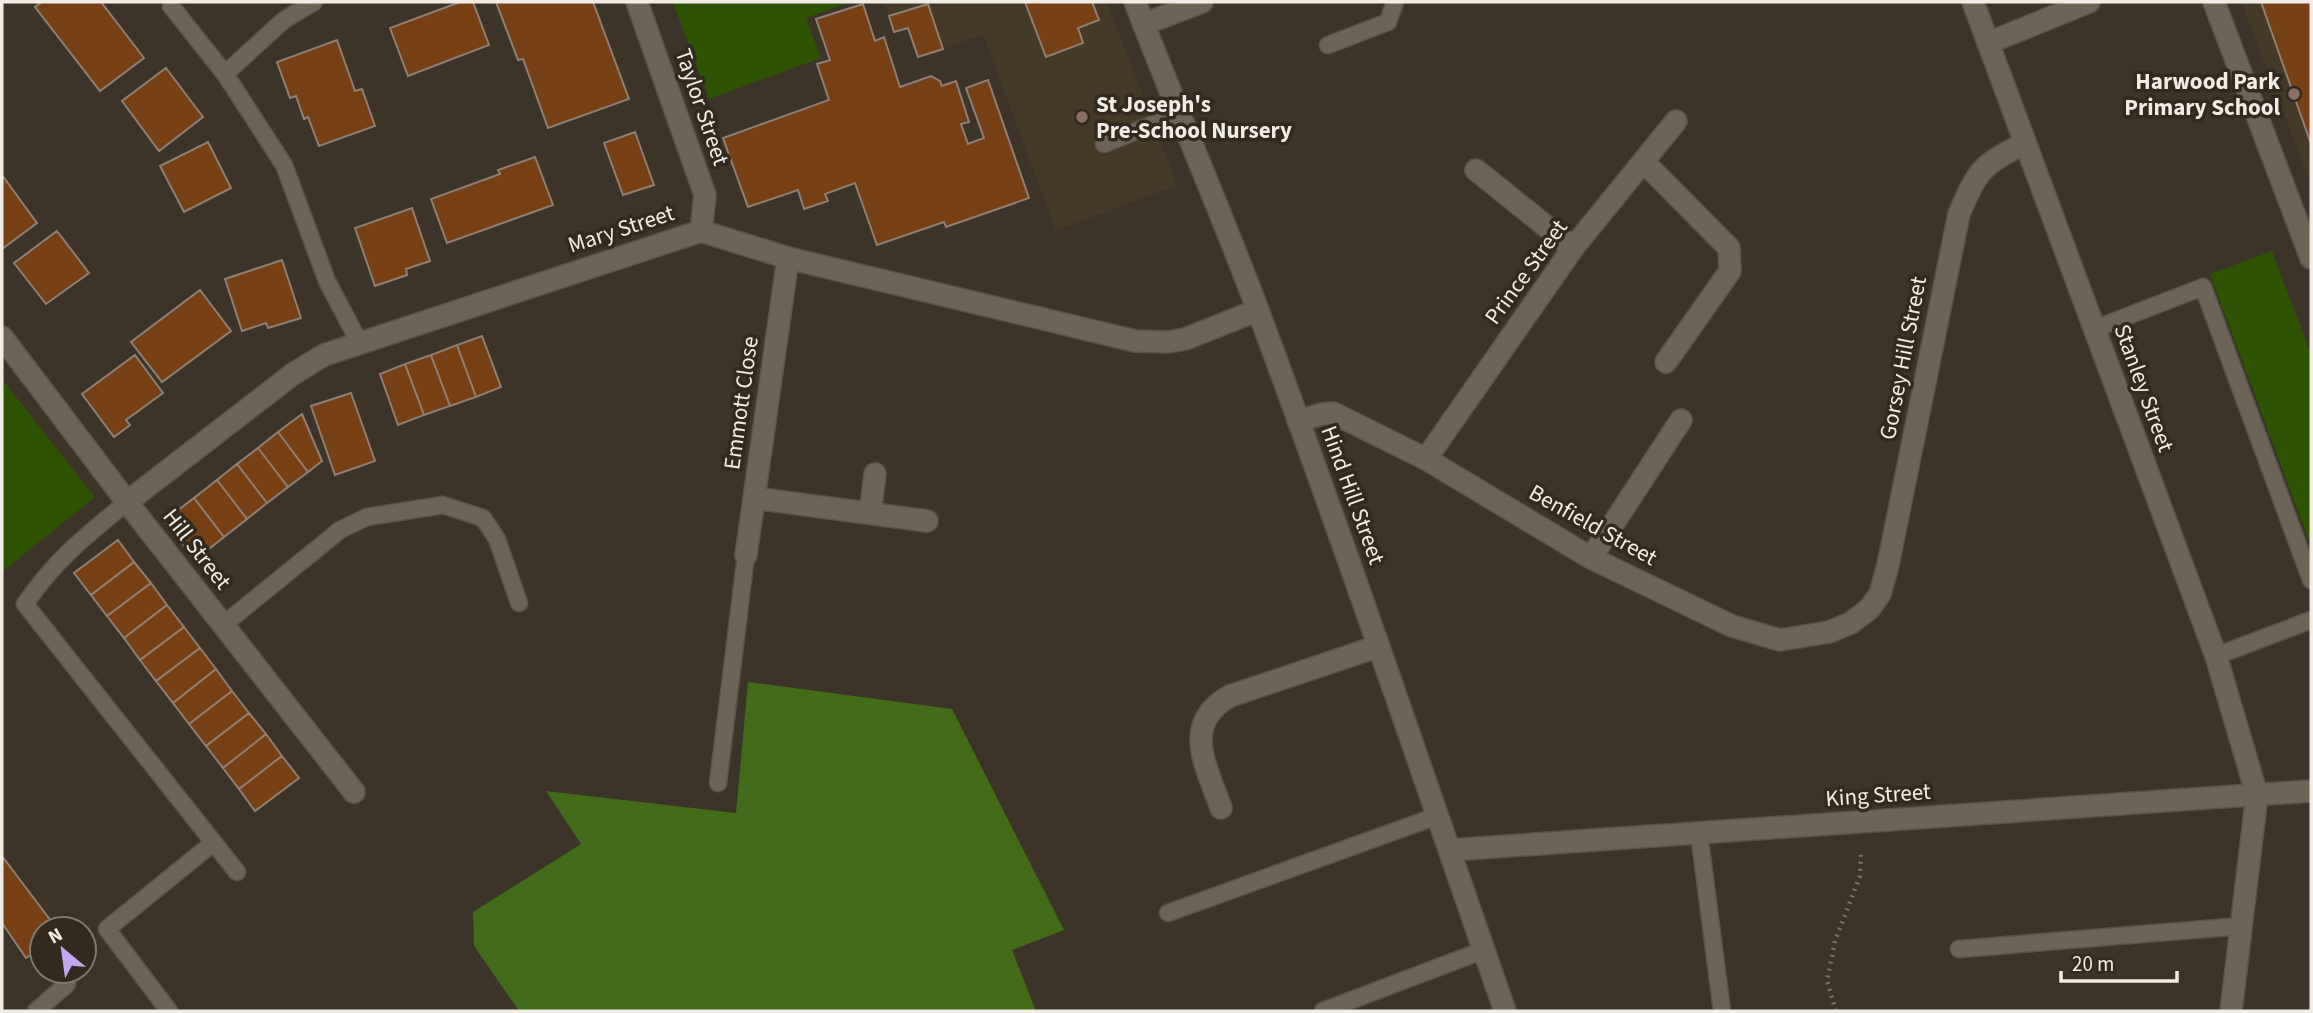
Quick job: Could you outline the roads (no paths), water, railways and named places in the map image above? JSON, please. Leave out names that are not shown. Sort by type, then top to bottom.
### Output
[{"type":"street","name":"Taylor Street","points":[[637,2],[705,195],[701,231]]},
{"type":"street","name":"Hind Hill Street","points":[[1135,2],[1258,310],[1379,646],[1505,1011]]},
{"type":"street","points":[[1144,24],[1202,2]]},
{"type":"street","name":"Stanley Street","points":[[1973,2],[2216,656],[2257,795]]},
{"type":"street","points":[[1988,43],[2089,2]]},
{"type":"street","points":[[2214,2],[2311,258]]},
{"type":"street","name":"Prince Street","points":[[1426,459],[1573,248],[1676,121]]},
{"type":"street","name":"Gorsey Hill Street","points":[[1870,608],[1880,594],[1888,565],[1959,214],[1971,185],[1987,164],[2025,143]]},
{"type":"street","points":[[1644,162],[1729,248],[1730,271],[1666,362]]},
{"type":"street","points":[[1476,170],[1573,248]]},
{"type":"street","name":"Mary Street","points":[[127,502],[293,374],[324,355],[701,231],[788,258],[1135,341],[1168,342],[1185,338],[1258,310]]},
{"type":"street","name":"Emmott Close","points":[[746,555],[788,258]]},
{"type":"street","name":"Hill Street","points":[[2,337],[354,792]]},
{"type":"street","name":"Benfield Street","points":[[1298,421],[1333,413],[1426,459],[1591,558],[1732,626],[1780,640],[1829,632],[1851,623],[1870,608]]},
{"type":"street","points":[[1591,558],[1681,420]]},
{"type":"street","points":[[870,513],[875,474]]},
{"type":"street","points":[[754,498],[927,521]]},
{"type":"street","points":[[1221,808],[1201,750],[1200,737],[1209,713],[1230,696],[1379,646]]},
{"type":"street","name":"King Street","points":[[1449,850],[2311,791]]},
{"type":"street","points":[[2231,1011],[2257,795]]},
{"type":"lane","points":[[225,74],[285,20],[314,2]]},
{"type":"lane","points":[[1328,45],[1388,22],[1395,2]]},
{"type":"lane","points":[[171,6],[225,74],[284,165],[327,281],[359,342]]},
{"type":"lane","points":[[1104,144],[1178,114]]},
{"type":"lane","points":[[2094,329],[2203,287],[2311,580]]},
{"type":"lane","points":[[127,502],[69,549],[25,604],[237,872]]},
{"type":"lane","points":[[223,625],[340,530],[367,517],[443,505],[483,518],[497,539],[519,603]]},
{"type":"lane","points":[[719,783],[746,555]]},
{"type":"lane","points":[[2216,656],[2311,620]]},
{"type":"lane","points":[[1168,913],[1437,816]]},
{"type":"lane","points":[[1699,833],[1722,1011]]},
{"type":"lane","points":[[169,1011],[107,929],[213,843]]},
{"type":"lane","points":[[1959,949],[2242,926]]},
{"type":"lane","points":[[1323,1011],[1483,950]]},
{"type":"lane","points":[[36,1011],[66,985]]},
{"type":"place","name":"Harwood Park Primary School","points":[[2294,94]]},
{"type":"place","name":"St Joseph's Pre-School Nursery","points":[[1082,117]]}]
